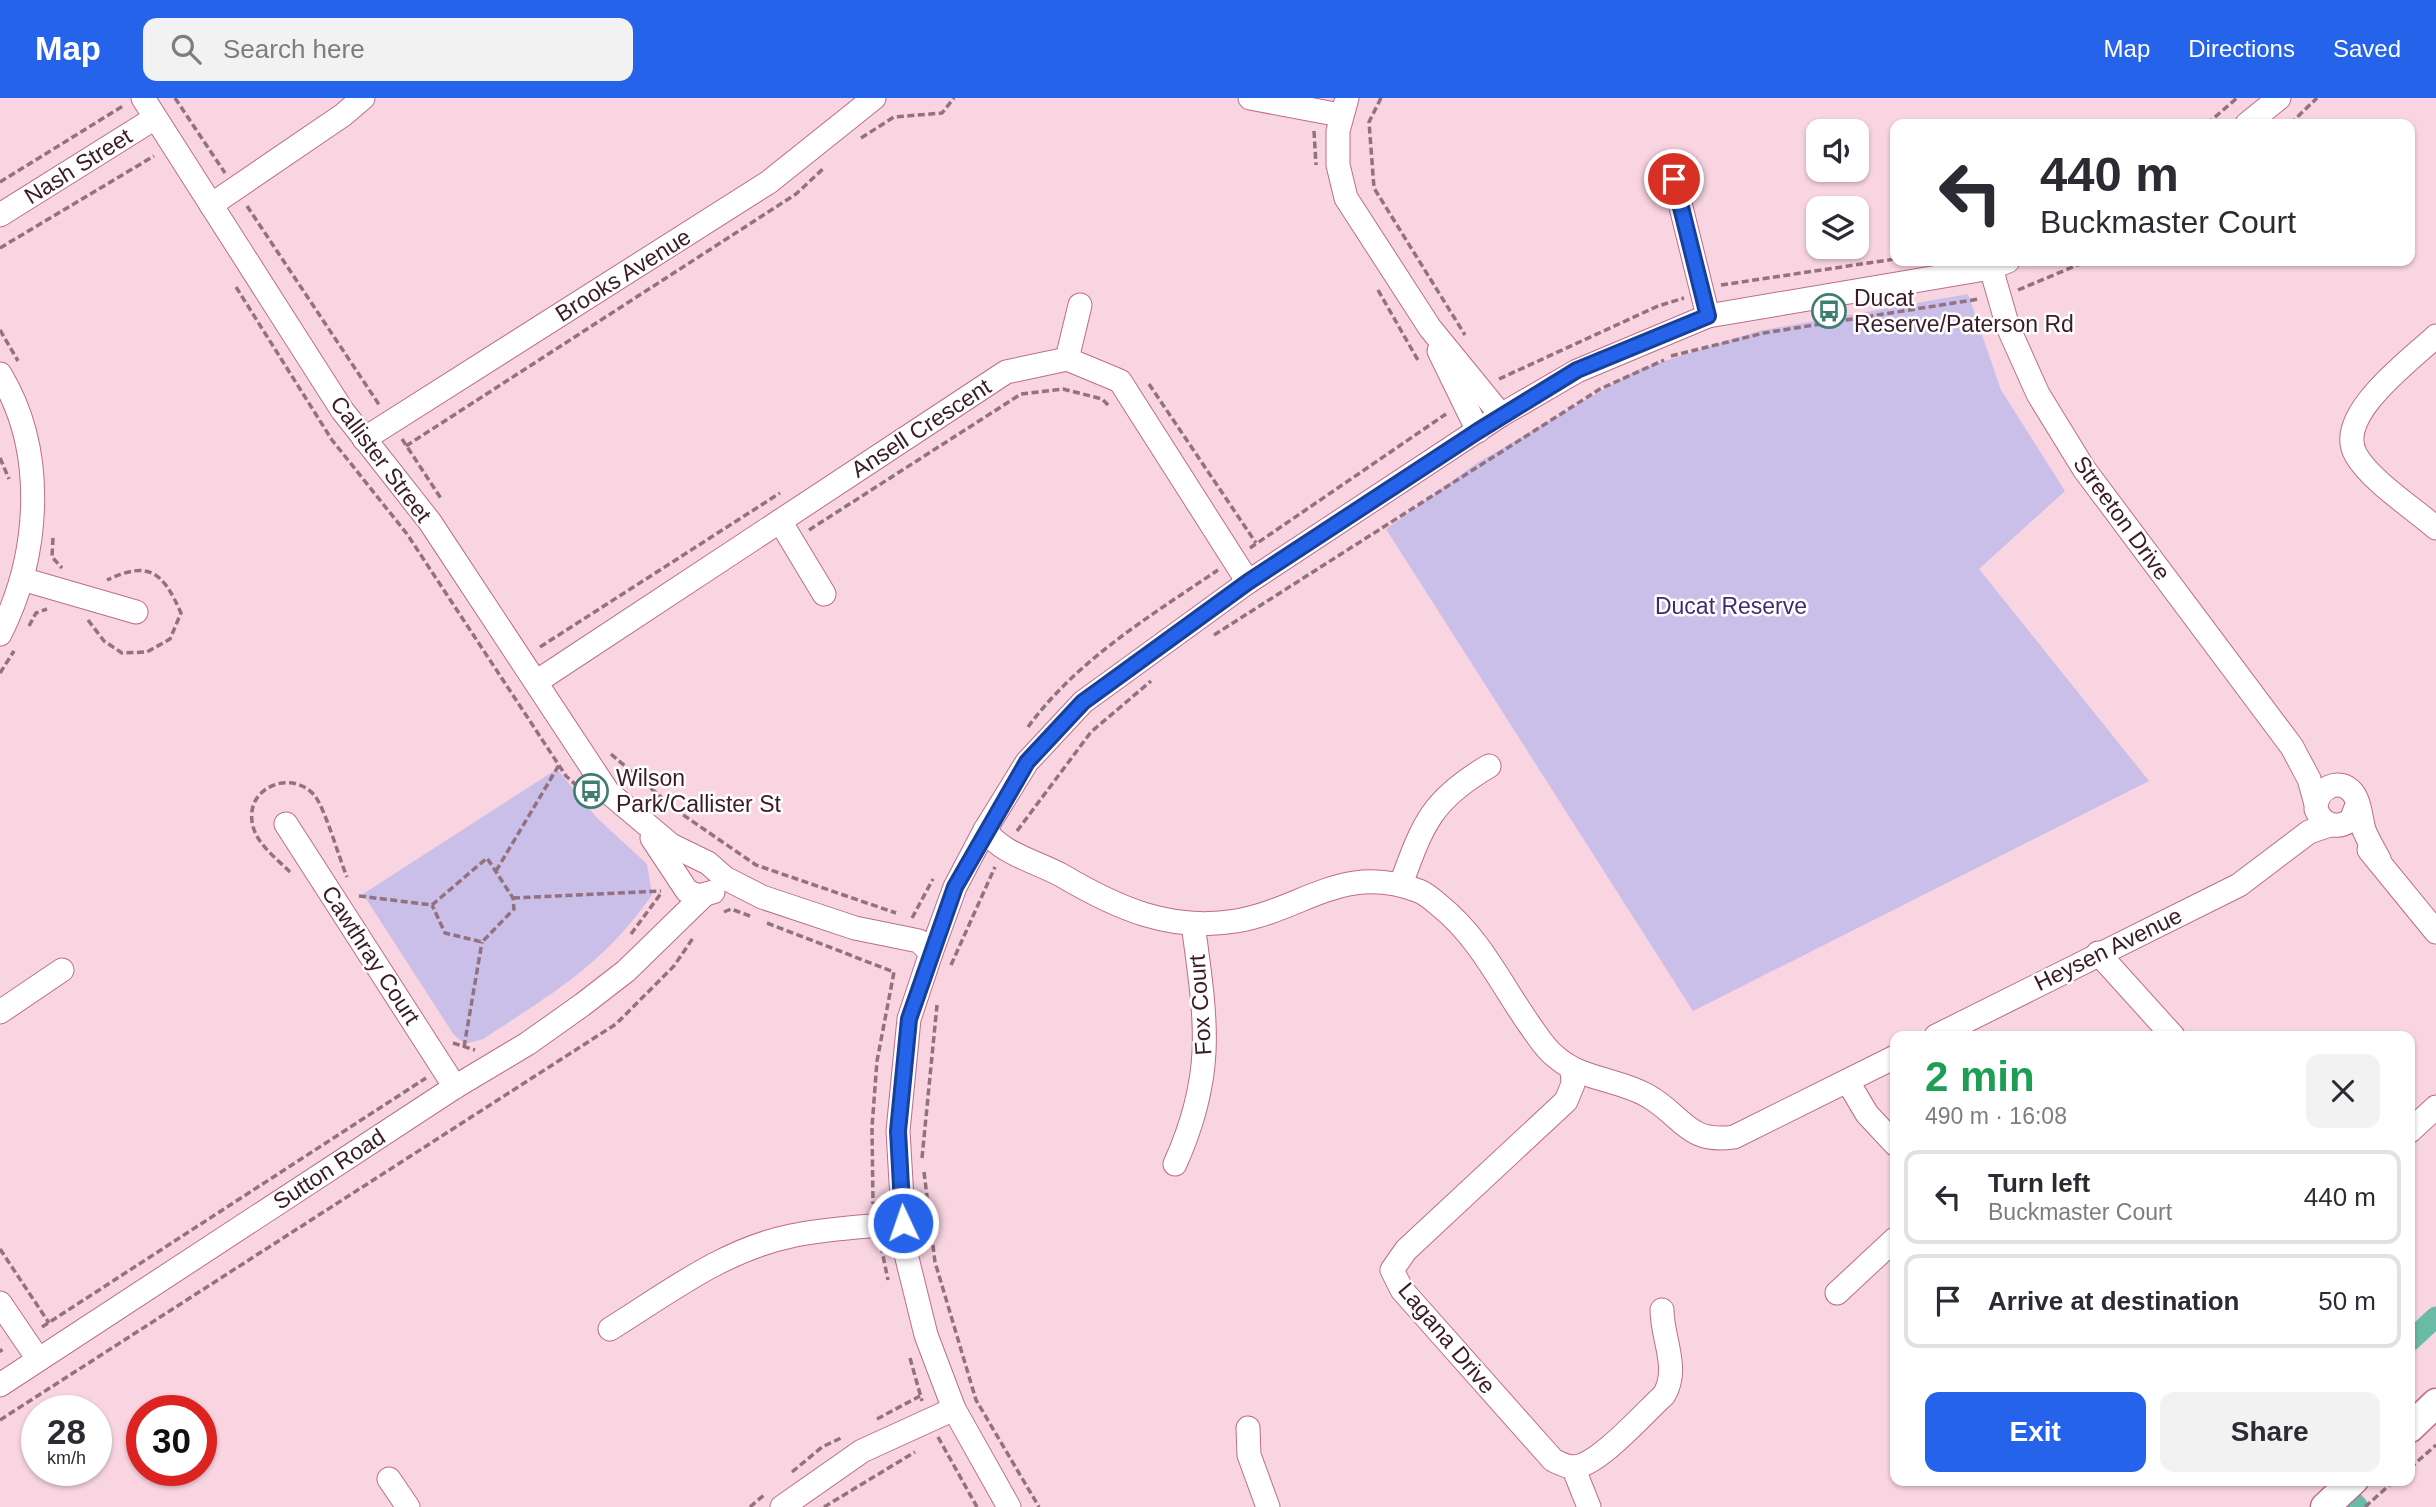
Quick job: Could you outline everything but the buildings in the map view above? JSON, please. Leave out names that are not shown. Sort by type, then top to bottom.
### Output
[{"type":"street","points":[[211,205],[343,115],[363,98]]},
{"type":"street","name":"Brooks Avenue","points":[[364,439],[769,182],[874,98]]},
{"type":"street","points":[[1250,98],[1343,107],[1338,165],[1346,198],[1430,328],[1501,415]]},
{"type":"street","points":[[2253,119],[2277,99]]},
{"type":"street","name":"Callister Street","points":[[133,102],[146,124],[211,205],[342,410],[545,676],[608,792],[671,845],[706,880],[855,928],[919,941],[932,953]]},
{"type":"street","name":"Nash Street","points":[[0,215],[146,124]]},
{"type":"street","points":[[1674,179],[1708,316]]},
{"type":"street","points":[[1009,1507],[954,1409],[926,1335],[905,1250],[898,1131],[909,1019],[955,887],[985,830],[1027,762],[1083,702],[1248,582],[1501,415],[1577,370],[1708,316],[1988,266]]},
{"type":"street","name":"Streeton Drive","points":[[1999,266],[1999,295],[2008,327],[2038,394],[2084,469],[2292,747],[2309,779],[2316,805]]},
{"type":"street","points":[[1080,305],[1067,359],[1121,381],[1248,582]]},
{"type":"street","points":[[1430,328],[1478,431]]},
{"type":"street","points":[[2436,336],[2365,405],[2354,422],[2352,432],[2356,456],[2436,528]]},
{"type":"street","name":"Ansell Crescent","points":[[545,676],[786,531],[1006,372],[1067,359]]},
{"type":"street","points":[[9,368],[9,412],[26,441],[33,512],[31,542],[11,637]]},
{"type":"street","points":[[786,531],[824,594]]},
{"type":"street","points":[[22,579],[136,612]]},
{"type":"street","name":"Streeton Drive","points":[[2292,747],[2314,768],[2340,785]]},
{"type":"street","points":[[1401,884],[1423,825],[1457,785],[1489,766]]},
{"type":"street","points":[[2379,859],[2353,793],[2340,785],[2323,789],[2316,805],[2321,819],[2357,839],[2429,907],[2436,932]]},
{"type":"street","name":"Heysen Avenue","points":[[2276,855],[2316,805]]},
{"type":"street","points":[[2333,825],[2351,820],[2357,805]]},
{"type":"street","name":"Callister Street","points":[[630,812],[671,882]]},
{"type":"street","name":"Cawthray Court","points":[[286,824],[455,1087]]},
{"type":"street","name":"Heysen Avenue","points":[[1946,1031],[2239,884],[2309,832],[2333,825]]},
{"type":"street","points":[[985,830],[1002,833],[1008,844],[1128,911],[1167,923],[1194,925],[1237,921],[1283,906],[1327,887],[1363,881],[1401,884],[1423,892],[1472,937],[1555,1057],[1573,1069],[1650,1097],[1688,1130],[1715,1140],[1734,1137],[1890,1060]]},
{"type":"street","points":[[671,882],[689,863],[706,880]]},
{"type":"street","name":"Sutton Road","points":[[0,1385],[455,1087],[527,1044],[582,1005],[626,971],[706,880]]},
{"type":"street","name":"Sutton Road","points":[[651,944],[671,882]]},
{"type":"street","name":"Fox Court","points":[[1175,1164],[1192,1125],[1203,1075],[1206,1044],[1194,925]]},
{"type":"street","points":[[2098,953],[2169,1031]]},
{"type":"street","points":[[0,1012],[62,970]]},
{"type":"street","name":"Lagana Drive","points":[[1573,1069],[1562,1079],[1550,1113],[1406,1250],[1392,1270],[1402,1290],[1553,1460],[1573,1467]]},
{"type":"street","points":[[1848,1082],[1867,1114],[1890,1139]]},
{"type":"street","points":[[2415,1126],[2436,1107]]},
{"type":"street","points":[[610,1329],[706,1268],[756,1246],[789,1236],[903,1223]]},
{"type":"street","points":[[1837,1293],[1890,1244]]},
{"type":"street","points":[[0,1303],[38,1359]]},
{"type":"street","points":[[1589,1507],[1573,1467],[1587,1464],[1600,1455],[1664,1395],[1671,1384],[1672,1370],[1662,1310]]},
{"type":"street","points":[[2415,1423],[2436,1403]]},
{"type":"street","points":[[782,1507],[862,1451],[954,1409]]},
{"type":"street","points":[[1248,1428],[1249,1455],[1268,1507]]},
{"type":"street","points":[[389,1479],[408,1507]]},
{"type":"street","points":[[2328,1504],[2348,1486]]},
{"type":"path","points":[[118,98],[133,102],[146,124],[154,156],[161,168]]},
{"type":"path","points":[[175,98],[443,502]]},
{"type":"path","points":[[855,142],[894,117],[942,113],[954,98]]},
{"type":"path","points":[[1381,98],[1369,122],[1374,188],[1466,336]]},
{"type":"path","points":[[2213,119],[2237,98]]},
{"type":"path","points":[[2295,119],[2317,98]]},
{"type":"path","points":[[0,182],[133,102]]},
{"type":"path","points":[[0,248],[154,156]]},
{"type":"path","points":[[406,446],[796,194],[825,167]]},
{"type":"path","points":[[1212,636],[1600,389],[1672,356],[1764,333],[1999,295],[2074,266]]},
{"type":"path","points":[[236,286],[332,440],[407,534],[559,765],[576,785]]},
{"type":"path","points":[[0,330],[9,368]]},
{"type":"path","points":[[1144,378],[1256,543]]},
{"type":"path","points":[[786,531],[1021,394],[1063,389],[1102,399],[1111,408]]},
{"type":"path","points":[[545,676],[540,647],[786,489]]},
{"type":"path","points":[[53,531],[52,557],[62,568],[73,572]]},
{"type":"path","points":[[77,616],[89,621],[104,641],[122,653],[147,652],[170,639],[181,613],[170,588],[152,573],[131,569],[105,581]]},
{"type":"path","points":[[26,631],[36,613],[52,607]]},
{"type":"path","points":[[0,673],[11,637]]},
{"type":"path","points":[[949,971],[1008,844],[1091,732],[1158,675]]},
{"type":"path","points":[[606,747],[612,757],[676,810],[756,865],[912,918]]},
{"type":"path","points":[[496,872],[559,765]]},
{"type":"path","points":[[294,876],[260,842],[251,822],[253,804],[260,793],[276,782],[296,783],[315,796],[348,878],[366,908]]},
{"type":"path","points":[[359,896],[432,905],[487,858],[513,898],[514,909],[482,942],[464,1047]]},
{"type":"path","points":[[513,898],[671,882]]},
{"type":"path","points":[[627,938],[671,882]]},
{"type":"path","points":[[432,905],[446,933],[482,942]]},
{"type":"path","points":[[722,913],[730,909],[894,972],[877,1061],[872,1127],[872,1199],[891,1289]]},
{"type":"path","points":[[0,1420],[616,1024],[674,966],[696,933]]},
{"type":"path","points":[[938,995],[922,1160],[935,1262],[976,1400],[1039,1507]]},
{"type":"path","points":[[446,1033],[454,1044],[477,1050]]},
{"type":"path","points":[[1,1352],[428,1077],[420,1066]]},
{"type":"path","points":[[0,1249],[49,1323]]},
{"type":"path","points":[[909,1356],[939,1441],[977,1507]]},
{"type":"path","points":[[929,1446],[988,1420]]},
{"type":"path","points":[[2415,1464],[2436,1445]]},
{"type":"path","points":[[824,1507],[919,1450]]},
{"type":"path","points":[[2365,1507],[2388,1486]]},
{"type":"green space","name":"Ducat Reserve","points":[[1968,294],[2001,390],[2065,491],[1979,569],[2149,781],[1693,1011],[1386,529],[1477,463],[1637,370],[1758,331]]},
{"type":"green space","points":[[557,769],[596,817],[647,864],[652,895],[614,941],[575,976],[483,1039],[465,1044],[454,1035],[363,894]]},
{"type":"waterway","points":[[2415,1336],[2436,1317]]},
{"type":"waterway","points":[[2340,1486],[2358,1507]]},
{"type":"place","name":"Ducat Reserve/Paterson Rd","points":[[1829,311]]},
{"type":"place","name":"Wilson Park/Callister St","points":[[591,791]]},
{"type":"route","points":[[903,1223],[898,1131],[909,1019],[955,887],[985,830],[1027,762],[1083,702],[1248,582],[1501,415],[1577,370],[1708,316],[1674,179]]}]
